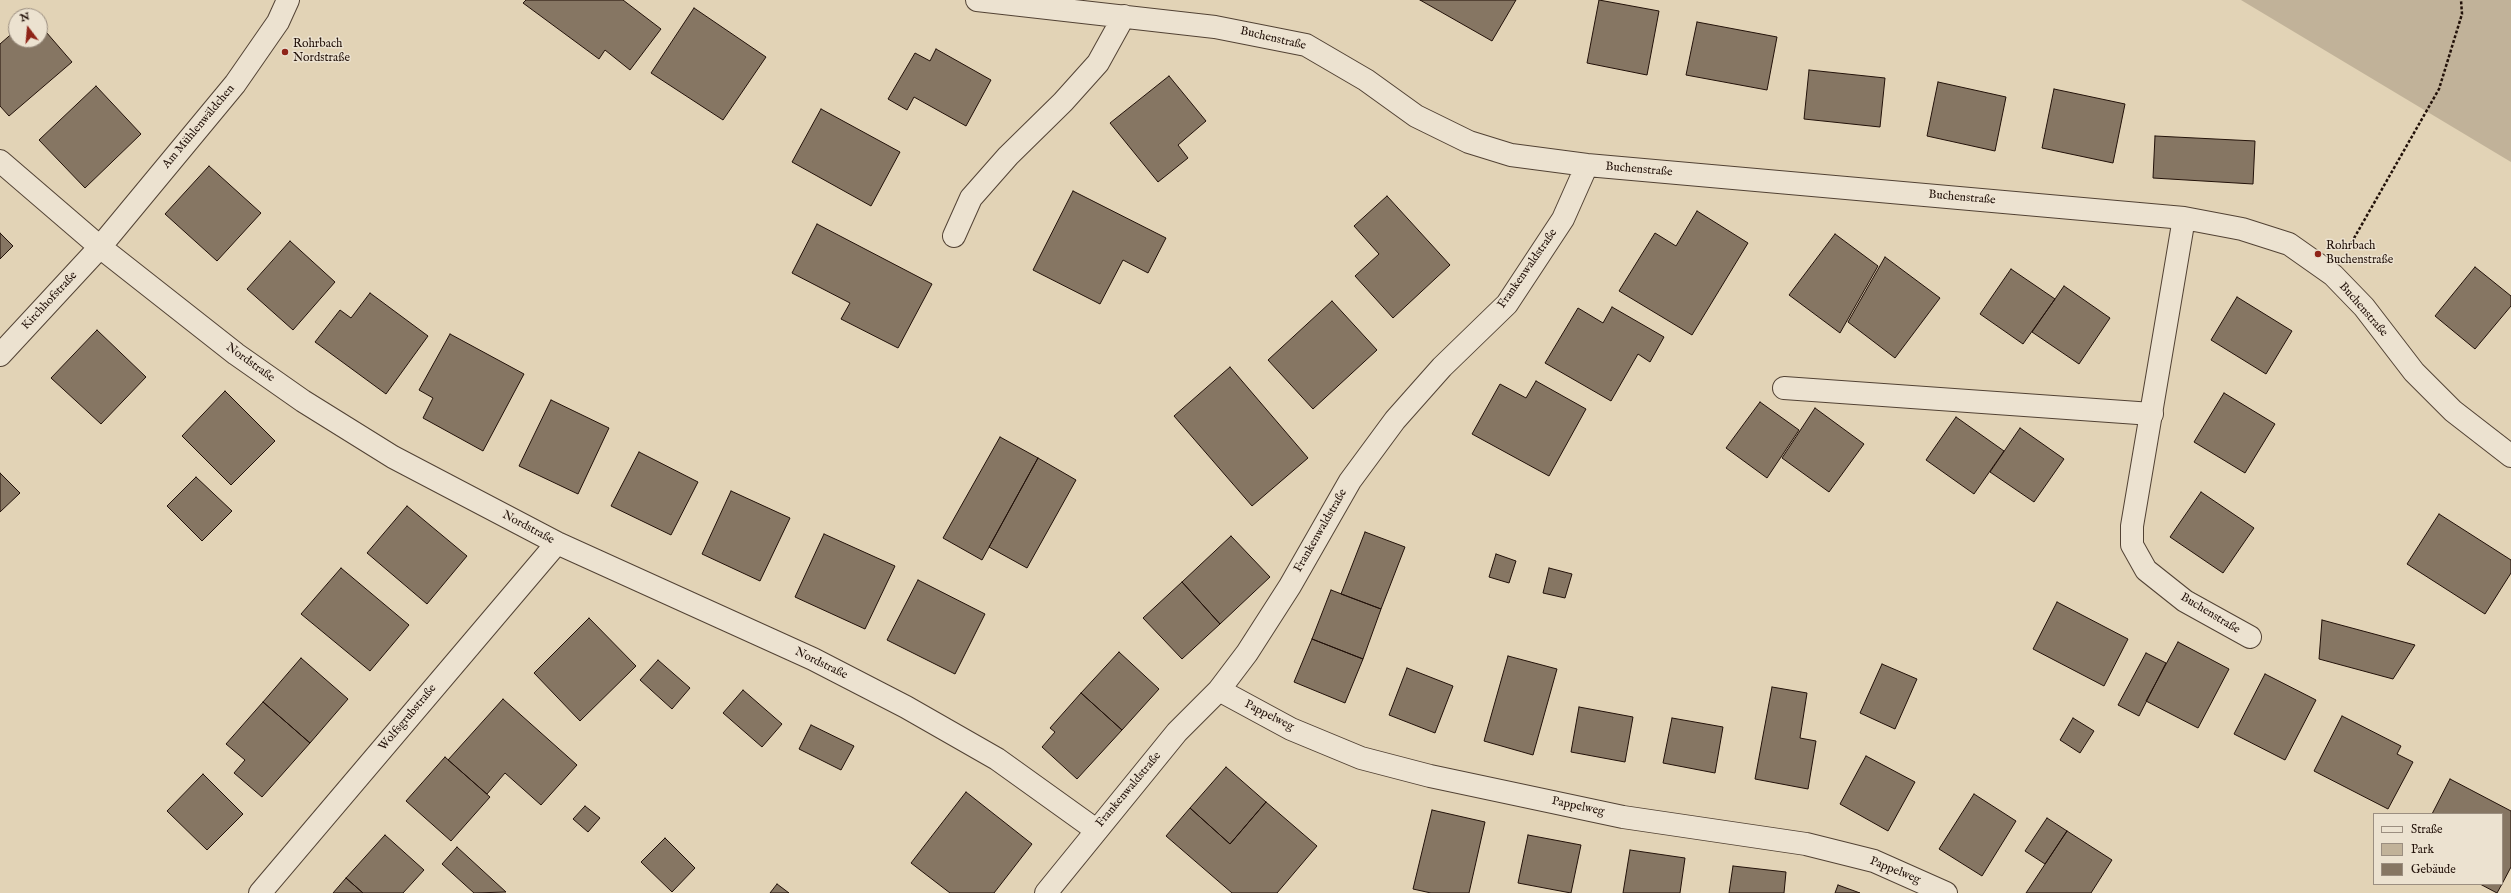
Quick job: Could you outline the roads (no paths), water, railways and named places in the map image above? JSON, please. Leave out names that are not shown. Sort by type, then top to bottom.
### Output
[{"type":"street","name":"Am Mühlenwäldchen","points":[[100,247],[235,84],[278,22],[288,0]]},
{"type":"street","name":"Buchenstraße","points":[[978,0],[1215,27],[1306,45],[1366,80],[1416,116],[1469,142],[1512,155],[1587,165],[2184,218],[2242,228],[2290,244],[2333,275],[2364,307],[2419,378],[2453,411],[2511,456]]},
{"type":"street","points":[[954,236],[971,198],[1008,156],[1063,102],[1098,63],[1124,16]]},
{"type":"street","name":"Nordstraße","points":[[0,161],[100,247],[236,354],[303,401],[393,456],[556,544],[813,660],[906,707],[997,759],[1096,830]]},
{"type":"street","name":"Frankenwaldstraße","points":[[1046,893],[1177,732],[1219,690],[1247,653],[1290,586],[1350,481],[1396,420],[1442,367],[1507,304],[1563,219],[1587,165]]},
{"type":"street","name":"Buchenstraße","points":[[2184,218],[2132,526],[2132,545],[2146,570],[2185,601],[2250,638]]},
{"type":"street","name":"Kirchhofstraße","points":[[0,355],[100,247]]},
{"type":"street","points":[[1784,388],[2152,414]]},
{"type":"street","name":"Wolfsgrubstraße","points":[[260,893],[556,544]]},
{"type":"street","name":"Pappelweg","points":[[1219,690],[1291,729],[1361,758],[1430,776],[1623,817],[1806,844],[1874,861],[1946,893]]},
{"type":"place","name":"Rohrbach Nordstraße","points":[[285,52]]},
{"type":"place","name":"Rohrbach Buchenstraße","points":[[2318,254]]}]
